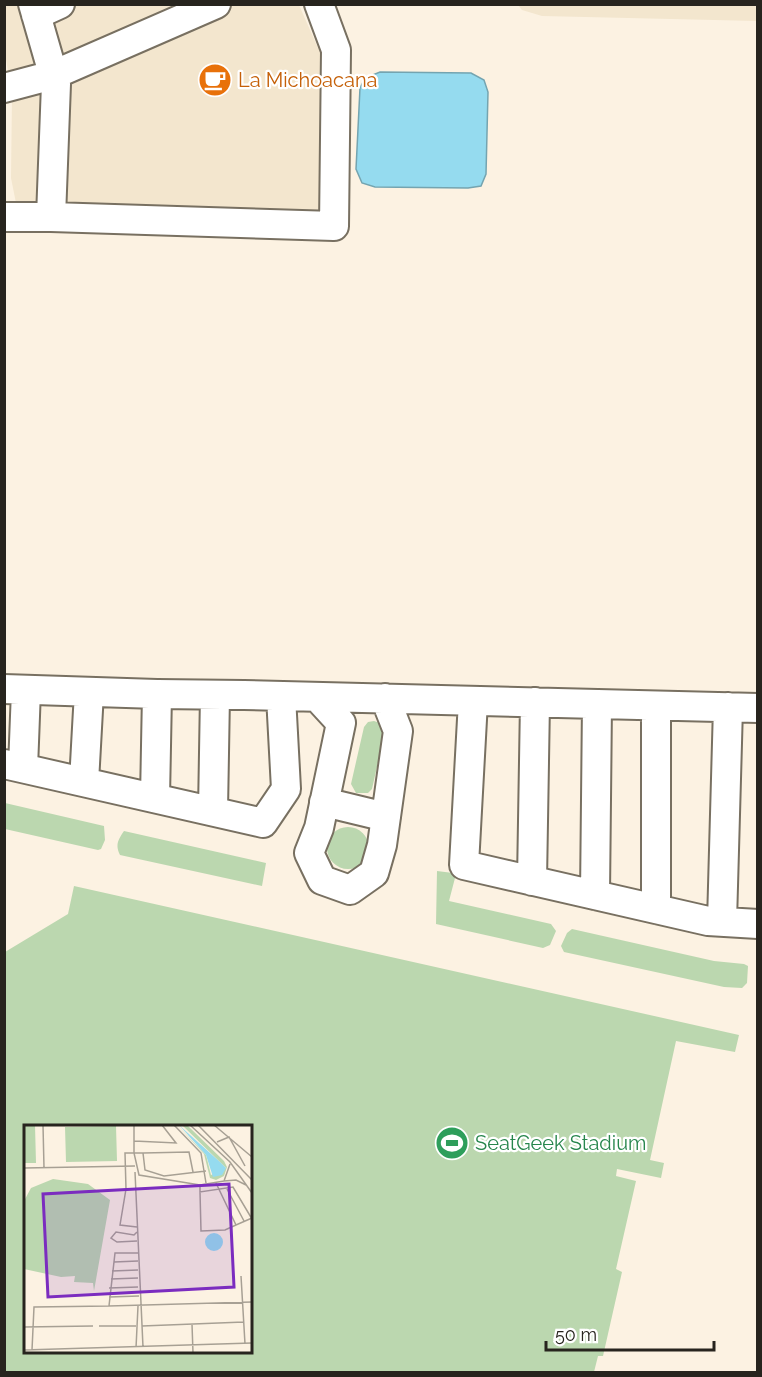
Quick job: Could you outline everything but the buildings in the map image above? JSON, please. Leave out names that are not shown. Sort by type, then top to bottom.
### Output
[{"type":"lane","points":[[4,88],[53,75],[216,4]]},
{"type":"lane","points":[[4,217],[334,226],[336,50],[319,4]]},
{"type":"lane","points":[[43,8],[56,84],[51,217]]},
{"type":"lane","points":[[281,696],[286,789],[263,823],[14,766],[15,689],[758,708]]},
{"type":"lane","points":[[84,782],[89,692]]},
{"type":"lane","points":[[154,798],[157,694]]},
{"type":"lane","points":[[213,811],[215,694]]},
{"type":"lane","points":[[318,698],[340,723],[319,828],[309,853],[322,880],[350,890],[374,873],[382,845],[398,731],[385,698]]},
{"type":"lane","points":[[473,701],[464,865],[708,921],[758,924]]},
{"type":"lane","points":[[532,880],[535,702]]},
{"type":"lane","points":[[595,895],[597,704]]},
{"type":"lane","points":[[656,706],[656,909]]},
{"type":"lane","points":[[722,922],[728,707]]},
{"type":"lane","points":[[324,802],[386,817]]},
{"type":"shaded area","points":[[4,5],[299,5],[318,48],[340,55],[331,212],[20,223],[11,178],[12,96],[5,53]]},
{"type":"shaded area","points":[[518,5],[757,5],[757,21],[542,16],[522,10]]},
{"type":"green space","points":[[368,722],[380,723],[385,731],[372,789],[368,793],[356,793],[351,784],[364,727]]},
{"type":"green space","points":[[5,803],[104,826],[105,840],[101,849],[98,850],[5,829]]},
{"type":"green space","points":[[348,827],[363,833],[369,848],[363,863],[348,869],[333,863],[327,848],[333,833]]},
{"type":"green space","points":[[124,831],[266,863],[262,886],[120,855],[118,843]]},
{"type":"green space","points":[[437,871],[453,873],[455,878],[449,901],[551,924],[556,931],[550,945],[543,948],[436,924]]},
{"type":"green space","name":"SeatGeek Stadium","points":[[74,886],[739,1035],[735,1052],[676,1041],[650,1160],[664,1163],[661,1178],[617,1169],[616,1176],[636,1181],[616,1269],[622,1272],[603,1356],[598,1356],[594,1372],[5,1372],[5,952],[68,914]]},
{"type":"green space","points":[[572,929],[714,961],[744,964],[748,966],[747,983],[742,988],[724,987],[564,952],[561,946],[567,933]]},
{"type":"water","points":[[380,72],[471,73],[484,80],[488,92],[486,174],[481,186],[468,188],[375,187],[362,183],[356,169],[360,88],[365,78]]},
{"type":"place","name":"La Michoacana","points":[[215,80]]},
{"type":"place","name":"SeatGeek Stadium","points":[[452,1143]]}]
